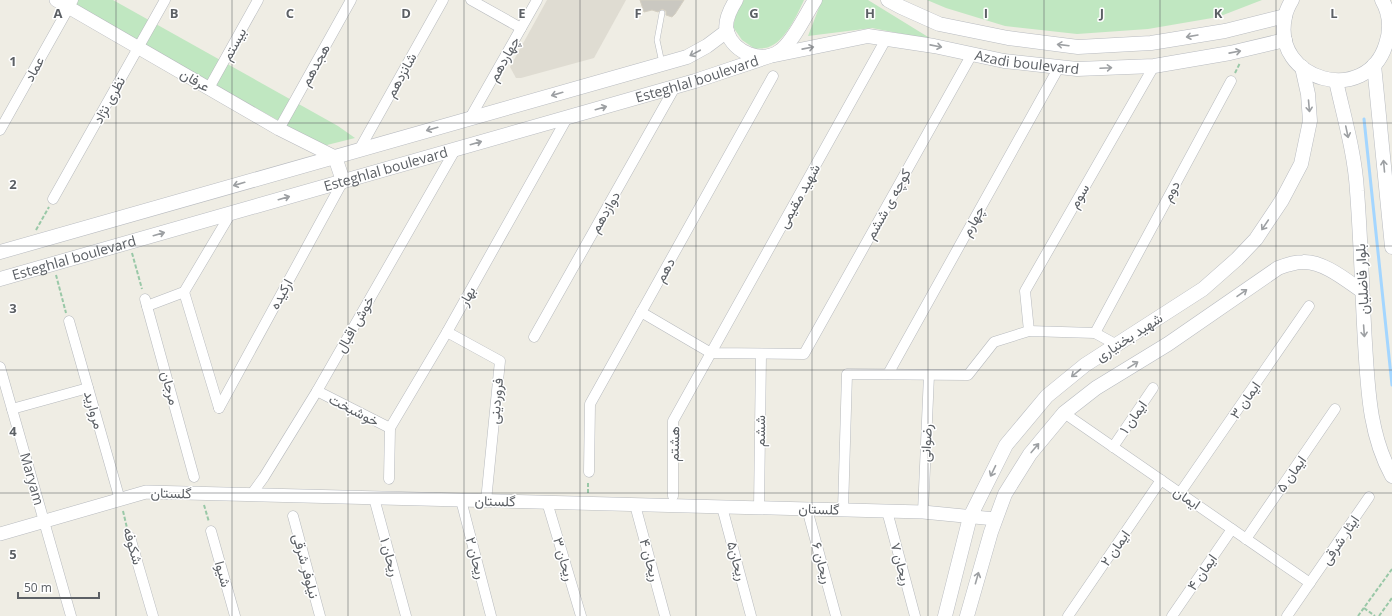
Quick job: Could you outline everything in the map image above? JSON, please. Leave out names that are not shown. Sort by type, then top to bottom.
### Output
[{"type":"main road","points":[[736,0],[731,8],[728,18],[727,31],[739,49],[748,54],[759,57],[770,56],[780,51],[788,44],[815,0]]},
{"type":"main road","name":"Azadi boulevard","points":[[888,0],[903,4],[939,24],[1008,38],[1078,46],[1152,43],[1225,31],[1285,16]]},
{"type":"main road","points":[[1292,0],[1285,16],[1284,28],[1285,40],[1291,55],[1302,68],[1318,77],[1336,81],[1350,79],[1363,74],[1374,65],[1388,46],[1389,21],[1386,7],[1382,0]]},
{"type":"main road","name":"Esteghlal boulevard","points":[[0,252],[687,57],[707,46],[727,31]]},
{"type":"main road","name":"Azadi boulevard","points":[[770,56],[868,36],[934,46],[1004,61],[1077,69],[1154,66],[1248,49],[1285,40]]},
{"type":"main road","name":"Esteghlal boulevard","points":[[0,279],[675,87],[770,56]]},
{"type":"main road","points":[[1374,65],[1392,247]]},
{"type":"main road","name":"شهید بختیاری","points":[[945,616],[970,517],[1006,445],[1047,396],[1085,365],[1203,289],[1237,259],[1256,238],[1278,206],[1301,164],[1308,134],[1310,121],[1308,94],[1302,68]]},
{"type":"main road","name":"بلوار فاضلیان","points":[[1336,81],[1352,155],[1357,189],[1369,404],[1380,450],[1392,476]]},
{"type":"main road","points":[[335,157],[343,181]]},
{"type":"main road","name":"شهید بختیاری","points":[[967,616],[995,519],[1005,494],[1030,454],[1064,413],[1096,388],[1168,344],[1278,268],[1291,263],[1304,261],[1321,266],[1339,274],[1362,291]]},
{"type":"street","name":"عرفان","points":[[56,0],[71,4],[138,48],[279,129],[335,157]]},
{"type":"street","name":"نظری نژاد","points":[[53,199],[165,0]]},
{"type":"street","name":"بیستم","points":[[209,88],[258,0]]},
{"type":"street","name":"هجدهم","points":[[279,129],[352,0]]},
{"type":"street","name":"شانزدهم","points":[[359,150],[443,0]]},
{"type":"street","points":[[471,0],[521,28]]},
{"type":"street","name":"چهاردهم","points":[[470,118],[537,0]]},
{"type":"street","name":"عماد","points":[[0,130],[71,4]]},
{"type":"street","name":"شهید مقیمی","points":[[711,353],[886,39]]},
{"type":"street","name":"کوچه ی ششم","points":[[761,354],[804,354],[972,54]]},
{"type":"street","name":"سوم","points":[[1029,331],[1025,291],[1154,66]]},
{"type":"street","name":"چهارم","points":[[888,374],[1059,67]]},
{"type":"street","name":"دهم","points":[[589,472],[590,404],[773,76]]},
{"type":"street","name":"دوم","points":[[1095,333],[1231,81]]},
{"type":"street","name":"دوازدهم","points":[[534,337],[675,87]]},
{"type":"street","name":"بهار","points":[[389,479],[390,428],[567,118]]},
{"type":"street","name":"خوش اقبال","points":[[251,495],[264,477],[317,391],[455,150]]},
{"type":"street","name":"ارکیده","points":[[184,292],[219,408],[343,181]]},
{"type":"street","points":[[146,302],[184,292],[231,213]]},
{"type":"street","name":"مرجان","points":[[146,302],[194,477]]},
{"type":"street","name":"ایمان ۳","points":[[1180,493],[1309,306]]},
{"type":"street","points":[[641,312],[711,353],[761,354]]},
{"type":"street","name":"مروارید","points":[[69,321],[120,500]]},
{"type":"street","points":[[843,510],[847,374],[968,375],[994,342],[1029,331],[1095,333],[1117,345]]},
{"type":"street","name":"فروردینی","points":[[446,332],[500,361],[486,501]]},
{"type":"street","name":"هشتم","points":[[673,496],[673,421],[711,353]]},
{"type":"street","name":"ششم","points":[[759,508],[761,354]]},
{"type":"street","name":"Maryam","points":[[0,367],[71,616]]},
{"type":"street","name":"رضوانی","points":[[923,512],[929,375]]},
{"type":"street","points":[[12,409],[88,388]]},
{"type":"street","name":"ایمان ۱","points":[[1113,447],[1153,388]]},
{"type":"street","name":"خوشبخت","points":[[317,391],[390,428]]},
{"type":"street","name":"ایمان ۵","points":[[1246,538],[1335,409]]},
{"type":"street","name":"ایمان","points":[[1064,413],[1310,583]]},
{"type":"street","name":"ایمان ۲","points":[[1068,616],[1161,480]]},
{"type":"street","name":"گلستان","points":[[0,534],[146,492],[923,512],[995,519]]},
{"type":"street","name":"ایثار شرقی","points":[[1287,616],[1369,497]]},
{"type":"street","name":"ریحان ۱","points":[[374,498],[406,616]]},
{"type":"street","name":"ریحان ۲","points":[[461,500],[491,616]]},
{"type":"street","name":"ریحان ۳","points":[[547,502],[581,616]]},
{"type":"street","name":"ریحان ۴","points":[[635,505],[665,616]]},
{"type":"street","name":"ریحان۵","points":[[722,507],[751,616]]},
{"type":"street","name":"ریحان ۶","points":[[807,509],[836,616]]},
{"type":"street","name":"ریحان ۷","points":[[888,511],[915,616]]},
{"type":"street","name":"نیلوفر شرقی","points":[[293,516],[320,616]]},
{"type":"street","name":"ایمان ۴","points":[[1172,616],[1232,529]]},
{"type":"street","name":"شیوا","points":[[211,531],[235,616]]},
{"type":"street","name":"شکوفه","points":[[130,537],[152,616]]},
{"type":"lane","points":[[662,14],[657,40],[662,64]]},
{"type":"path","points":[[1231,81],[1248,49]]},
{"type":"path","points":[[28,244],[53,199]]},
{"type":"path","points":[[129,242],[146,302]]},
{"type":"path","points":[[53,264],[69,321]]},
{"type":"path","points":[[588,504],[589,472]]},
{"type":"path","points":[[200,493],[211,531]]},
{"type":"path","name":"شکوفه","points":[[120,500],[130,537]]},
{"type":"path","points":[[1358,616],[1392,569]]},
{"type":"path","points":[[1379,616],[1392,598]]},
{"type":"path","points":[[1364,608],[1375,616]]},
{"type":"shaded area","points":[[547,0],[626,0],[594,58],[521,78],[516,78],[510,67]]},
{"type":"green space","points":[[66,0],[113,0],[338,126],[355,138],[323,146]]},
{"type":"green space","points":[[744,0],[804,0],[798,13],[782,38],[769,47],[755,49],[742,40],[733,27],[737,11]]},
{"type":"green space","points":[[822,0],[868,0],[933,40],[872,28],[808,36]]},
{"type":"green space","points":[[927,0],[1262,0],[1218,17],[1148,29],[1077,34],[1005,26],[946,8]]},
{"type":"building","points":[[640,0],[684,0],[672,17],[666,15],[666,11],[662,9],[658,12],[652,10],[644,12]]},
{"type":"waterway","points":[[1364,119],[1392,385]]}]
